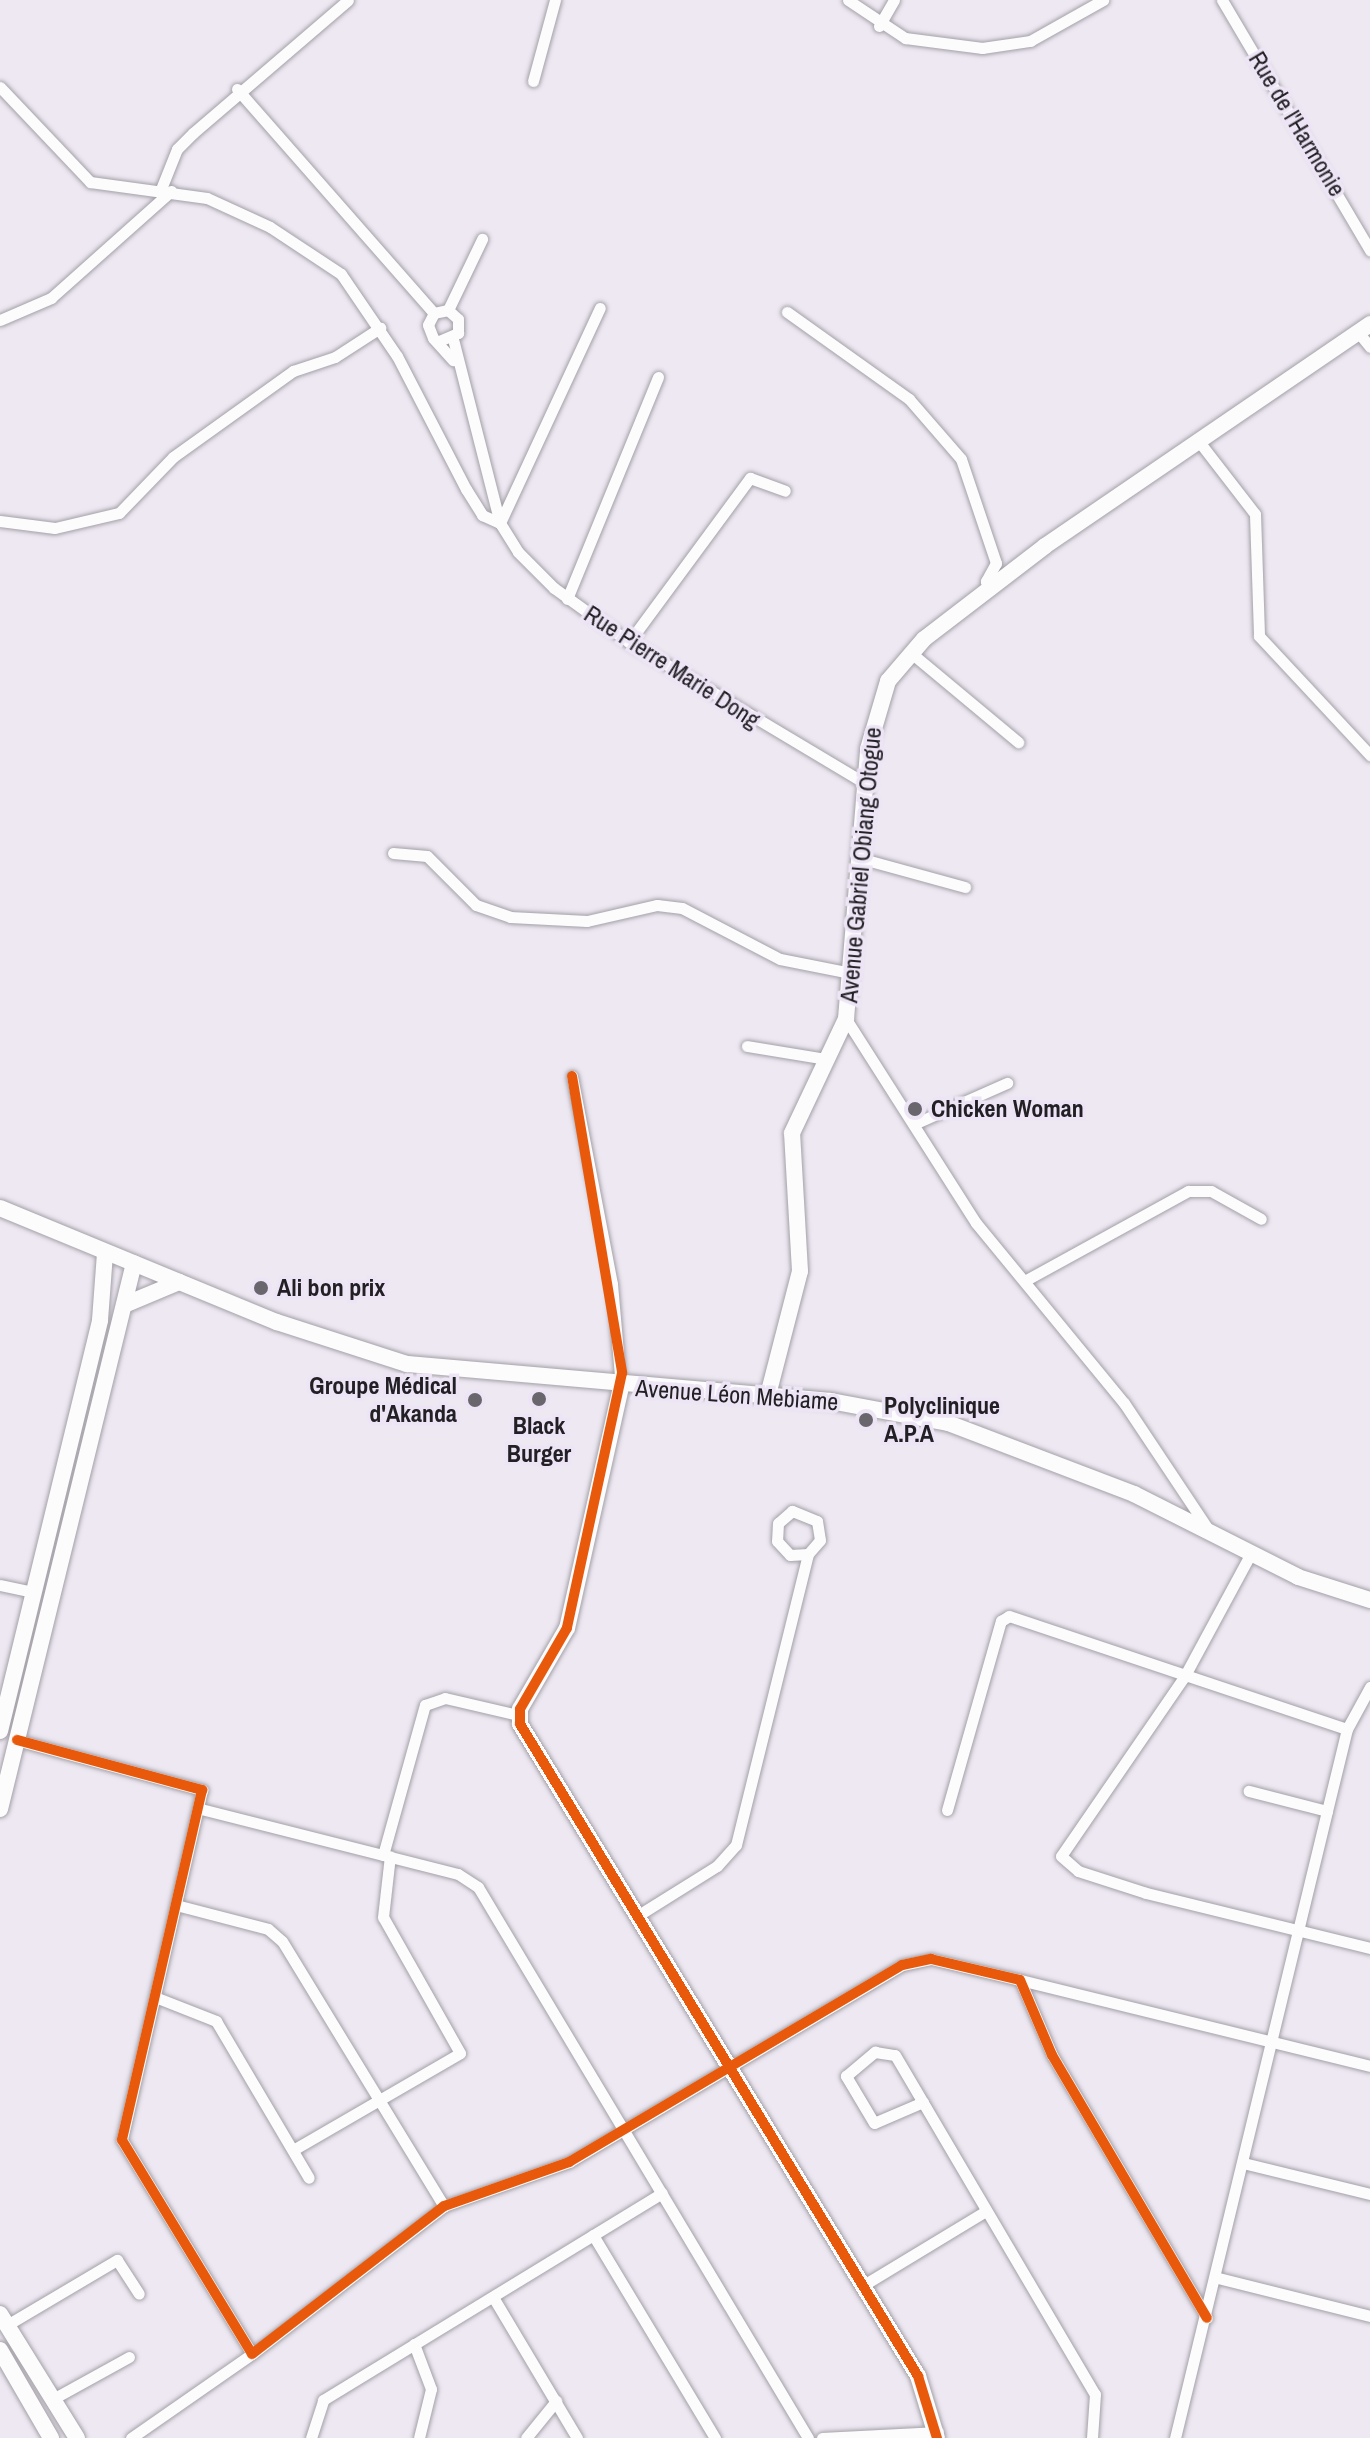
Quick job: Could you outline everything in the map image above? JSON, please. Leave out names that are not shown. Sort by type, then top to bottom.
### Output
[{"type":"street","points":[[0,320],[51,298],[166,190],[177,149],[237,89],[348,0]]},
{"type":"street","points":[[533,81],[555,0]]},
{"type":"street","points":[[848,0],[879,26],[925,44],[1005,45],[1053,31],[1103,0]]},
{"type":"street","points":[[879,26],[894,0]]},
{"type":"street","name":"Rue de l'Harmonie","points":[[1222,0],[1370,250]]},
{"type":"street","name":"Rue Pierre Marie Dong","points":[[0,87],[90,182],[109,190],[166,190],[220,204],[318,256],[341,274],[380,328],[482,515],[500,523],[567,599],[629,642],[866,784]]},
{"type":"street","points":[[237,89],[434,313]]},
{"type":"street","points":[[448,310],[482,239]]},
{"type":"street","points":[[500,523],[600,308]]},
{"type":"street","points":[[434,313],[448,310]]},
{"type":"street","points":[[448,310],[460,327],[453,339],[453,360],[500,523]]},
{"type":"street","points":[[787,312],[909,399],[961,459],[996,563],[986,581],[991,587]]},
{"type":"street","points":[[434,313],[429,332],[453,360]]},
{"type":"street","points":[[0,521],[55,528],[119,513],[173,457],[293,371],[335,357],[380,328]]},
{"type":"street","points":[[1364,328],[1370,347]]},
{"type":"street","name":"Avenue Gabriel Obiang Otogue","points":[[768,1395],[800,1271],[792,1133],[846,1019],[866,784],[880,699],[910,652],[991,587],[1197,439],[1364,328]]},
{"type":"street","points":[[439,341],[453,339]]},
{"type":"street","points":[[567,599],[658,377]]},
{"type":"street","points":[[1197,439],[1255,514],[1259,636],[1370,755]]},
{"type":"street","points":[[629,642],[750,478],[785,491]]},
{"type":"street","points":[[910,652],[1018,742]]},
{"type":"street","points":[[393,853],[427,856],[476,905],[510,917],[587,921],[657,905],[682,908],[780,959],[851,973]]},
{"type":"street","points":[[859,858],[965,887]]},
{"type":"street","points":[[846,1019],[976,1223],[1028,1279],[1130,1411],[1208,1530]]},
{"type":"street","points":[[747,1046],[826,1059]]},
{"type":"street","points":[[518,1715],[567,1628],[621,1387],[612,1284],[572,1076]]},
{"type":"street","points":[[914,1124],[1007,1083]]},
{"type":"street","points":[[1028,1279],[1188,1191],[1211,1191],[1261,1219]]},
{"type":"street","name":"Avenue Léon Mebiame","points":[[0,1208],[105,1253],[387,1360],[621,1387],[768,1395],[948,1423],[1208,1530],[1250,1555],[1370,1600]]},
{"type":"street","points":[[0,1731],[100,1320],[105,1253]]},
{"type":"street","points":[[0,1809],[134,1263]]},
{"type":"street","points":[[124,1305],[179,1282]]},
{"type":"street","points":[[637,1916],[717,1866],[736,1845],[808,1554],[820,1530],[810,1515],[792,1511],[778,1523],[777,1541],[790,1555],[808,1554]]},
{"type":"street","points":[[1250,1555],[1184,1677],[1061,1856],[1078,1871],[1146,1893],[1303,1929],[1370,1948]]},
{"type":"street","points":[[0,1585],[34,1592]]},
{"type":"street","points":[[947,1810],[1006,1617],[1347,1729]]},
{"type":"street","points":[[1175,2438],[1247,2164],[1347,1729],[1370,1687]]},
{"type":"street","points":[[293,2150],[380,2102],[462,2048],[383,1917],[386,1856],[425,1705],[445,1698],[518,1715],[918,2376],[938,2435],[822,2438]]},
{"type":"street","points":[[17,1740],[189,1782],[202,1790],[201,1809],[122,2140],[252,2354]]},
{"type":"street","points":[[1249,1791],[1327,1811]]},
{"type":"street","points":[[201,1809],[386,1856],[478,1887],[624,2126],[808,2438]]},
{"type":"street","points":[[176,1905],[277,1936],[444,2206]]},
{"type":"street","points":[[131,2438],[252,2354],[444,2206],[554,2169],[915,1961],[965,1964],[1273,2045],[1370,2066]]},
{"type":"street","points":[[1020,1980],[1052,2055],[1207,2318]]},
{"type":"street","points":[[155,1997],[216,2021],[309,2178]]},
{"type":"street","points":[[923,2102],[874,2123],[846,2076],[875,2052],[889,2051],[923,2102],[1095,2394],[1092,2438]]},
{"type":"street","points":[[1247,2164],[1370,2194]]},
{"type":"street","points":[[311,2438],[323,2400],[662,2193]]},
{"type":"street","points":[[862,2286],[986,2211]]},
{"type":"street","points":[[593,2235],[715,2438]]},
{"type":"street","points":[[77,2438],[3,2319],[117,2260],[139,2294]]},
{"type":"street","points":[[1218,2278],[1370,2316]]},
{"type":"street","points":[[493,2297],[577,2438]]},
{"type":"street","points":[[414,2344],[431,2389],[419,2438]]},
{"type":"street","points":[[0,2350],[51,2438]]},
{"type":"street","points":[[51,2400],[129,2357]]},
{"type":"street","points":[[526,2438],[556,2401]]},
{"type":"cycle path","points":[[572,1076],[622,1373],[567,1628],[520,1709],[520,1724],[918,2376],[937,2438]]},
{"type":"cycle path","points":[[17,1740],[202,1790],[122,2140],[252,2354],[444,2206],[569,2162],[902,1965],[931,1959],[1020,1980],[1052,2055],[1207,2318]]},
{"type":"place","name":"Chicken Woman","points":[[915,1109]]},
{"type":"place","name":"Ali bon prix","points":[[261,1288]]},
{"type":"place","name":"Black Burger","points":[[539,1399]]},
{"type":"place","name":"Groupe Médical d'Akanda","points":[[475,1400]]},
{"type":"place","name":"Polyclinique A.P.A","points":[[866,1420]]}]
